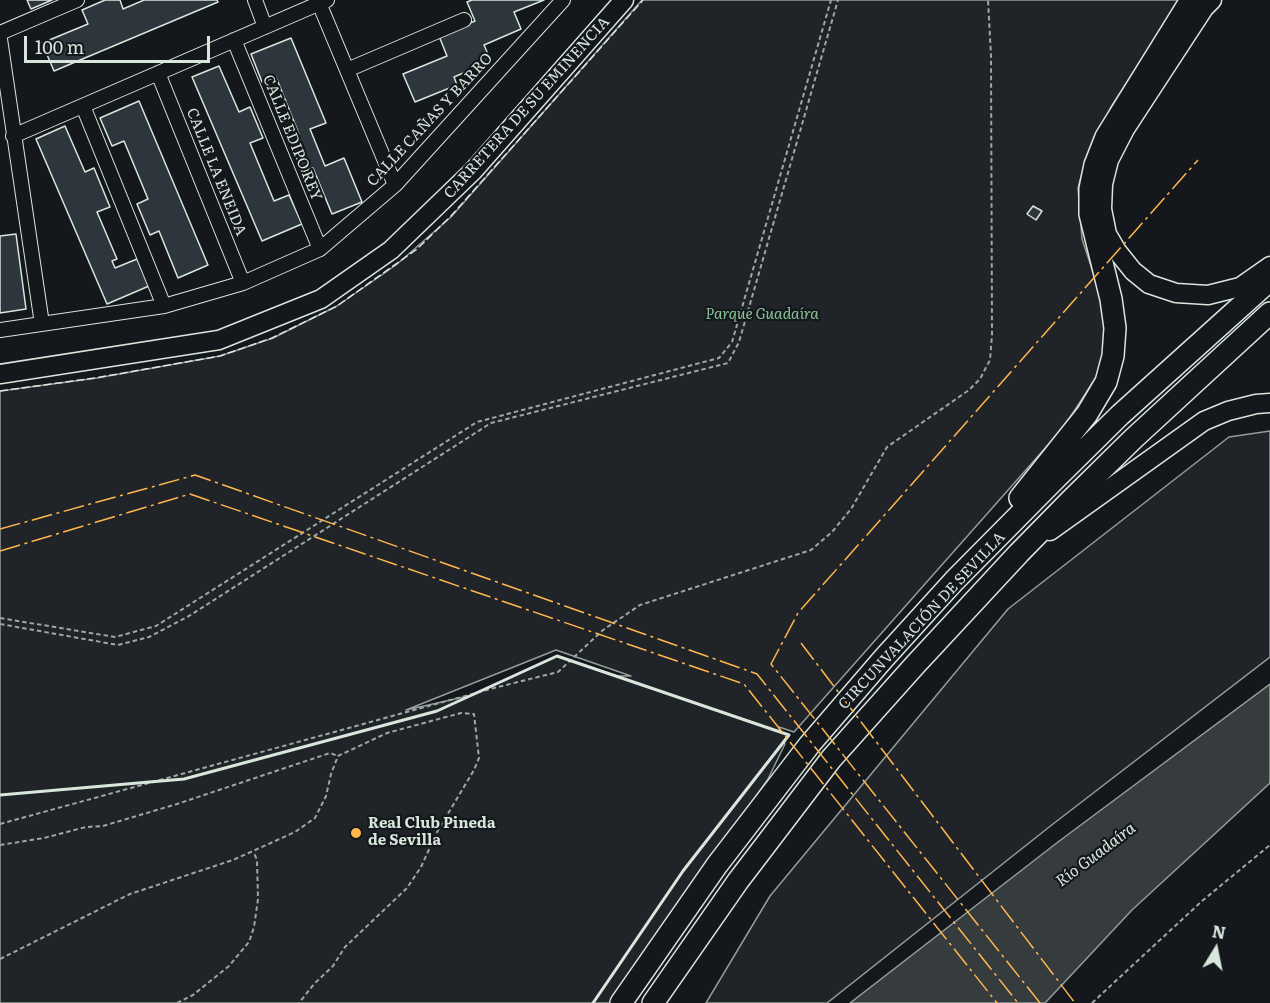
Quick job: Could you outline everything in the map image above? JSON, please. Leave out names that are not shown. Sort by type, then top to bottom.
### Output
[{"type":"highway","points":[[954,581],[1087,414],[1106,382],[1113,356],[1114,328],[1111,299],[1090,214],[1090,189],[1095,165],[1106,137],[1187,10],[1191,0]]},
{"type":"highway","name":"CIRCUNVALACIÓN DE SEVILLA","points":[[621,1003],[717,865],[810,744],[884,658],[954,581],[1120,416],[1270,280]]},
{"type":"highway","name":"CIRCUNVALACIÓN DE SEVILLA","points":[[653,1003],[738,881],[831,759],[1019,553],[1133,439],[1270,313]]},
{"type":"main road","name":"CARRETERA DE SU EMINENCIA","points":[[0,374],[219,340],[321,299],[391,250],[473,171],[624,0]]},
{"type":"main road","points":[[1212,0],[1204,8],[1125,129],[1109,160],[1103,184],[1102,209],[1107,234],[1133,271],[1149,284],[1176,293],[1208,295],[1240,286],[1270,266]]},
{"type":"main road","points":[[1019,553],[1204,422],[1228,411],[1270,403]]},
{"type":"street","points":[[0,33],[77,0]]},
{"type":"street","points":[[255,0],[265,27]]},
{"type":"street","name":"CALLE CAÑAS Y BARRO","points":[[0,330],[164,306],[243,283],[320,249],[395,185],[563,0]]},
{"type":"street","points":[[13,136],[323,2],[347,70],[395,185]]},
{"type":"street","points":[[347,70],[464,20]]},
{"type":"street","points":[[0,39],[42,324]]},
{"type":"street","name":"CALLE EDIPO REY","points":[[234,40],[320,249]]},
{"type":"street","name":"CALLE LA ENEIDA","points":[[158,73],[243,283]]},
{"type":"street","points":[[83,106],[164,306]]},
{"type":"path","points":[[0,618],[115,637],[156,626],[477,422],[720,358],[732,342],[831,0]]},
{"type":"path","points":[[0,624],[118,645],[149,638],[189,616],[491,423],[728,363],[740,342],[838,0]]},
{"type":"path","points":[[0,824],[558,672],[603,630],[639,605],[811,550],[832,532],[851,509],[887,447],[969,390],[980,379],[990,360],[992,335],[992,56],[988,0]]},
{"type":"path","points":[[0,959],[130,894],[199,873],[254,852],[295,832],[315,818],[326,796],[338,756],[387,733],[461,713],[474,714],[479,758],[437,832],[421,867],[407,888],[345,947],[333,966],[314,984],[299,1003]]},
{"type":"path","points":[[0,845],[44,838],[86,827],[103,826],[330,753],[338,756]]},
{"type":"path","points":[[1092,1003],[1202,901],[1270,845]]},
{"type":"path","points":[[177,1003],[193,995],[229,966],[249,942],[254,927],[258,899],[254,852]]},
{"type":"green space","name":"Parque Guadaíra","points":[[642,0],[1180,0],[1111,107],[1086,158],[1078,188],[1082,239],[1098,287],[1107,331],[1099,373],[1063,428],[794,732],[779,727],[780,732],[789,735],[784,741],[785,744],[768,779],[612,1003],[0,1003],[0,391],[97,378],[220,356],[273,338],[337,306],[396,265],[451,217]],"holes":[[[556,650],[631,676],[615,676],[557,656],[473,695],[406,710]]]},
{"type":"green space","points":[[1270,431],[1270,657],[1053,824],[827,1003],[706,1003],[770,896],[1008,609],[1229,437]]},
{"type":"water","name":"Río Guadaíra","points":[[1270,684],[1270,783],[1132,910],[1045,1003],[850,1003],[1058,842]]},
{"type":"building","points":[[27,0],[52,0],[31,9]]},
{"type":"building","points":[[105,0],[120,0],[123,9],[144,0],[217,0],[218,2],[54,71],[42,43],[88,24],[82,10]]},
{"type":"building","points":[[472,0],[544,0],[514,12],[521,29],[484,45],[491,61],[454,77],[457,85],[415,102],[403,74],[447,56],[439,36],[475,21],[467,2]]},
{"type":"building","points":[[291,38],[326,123],[310,129],[325,166],[344,158],[362,202],[332,214],[313,168],[302,172],[289,138],[299,134],[276,77],[262,82],[251,54]]},
{"type":"building","points":[[219,66],[239,112],[250,107],[263,138],[250,143],[274,201],[289,195],[302,224],[262,241],[192,77]]},
{"type":"building","points":[[139,101],[208,265],[178,278],[159,231],[150,235],[137,204],[148,199],[124,141],[112,146],[100,118]]},
{"type":"building","points":[[65,126],[85,172],[94,168],[110,207],[97,212],[117,259],[112,261],[115,268],[137,259],[149,286],[107,304],[36,139]]},
{"type":"building","points":[[1033,206],[1042,211],[1036,220],[1027,214]]},
{"type":"building","points":[[16,234],[26,309],[0,313],[0,236]]},
{"type":"fence","points":[[0,391],[95,378],[220,356],[272,338],[337,306],[417,249],[451,216],[643,0]]},
{"type":"wall","points":[[0,795],[184,779],[437,711],[557,656],[789,735],[683,871],[593,1003]]},
{"type":"power","points":[[1040,1003],[771,664],[798,613],[1198,160]]},
{"type":"power","points":[[0,529],[195,475],[757,674],[1018,1003]]},
{"type":"power","points":[[0,551],[190,494],[744,684],[997,1003]]},
{"type":"power","points":[[801,643],[1075,1003]]},
{"type":"place","name":"Real Club Pineda de Sevilla","points":[[356,833]]}]
